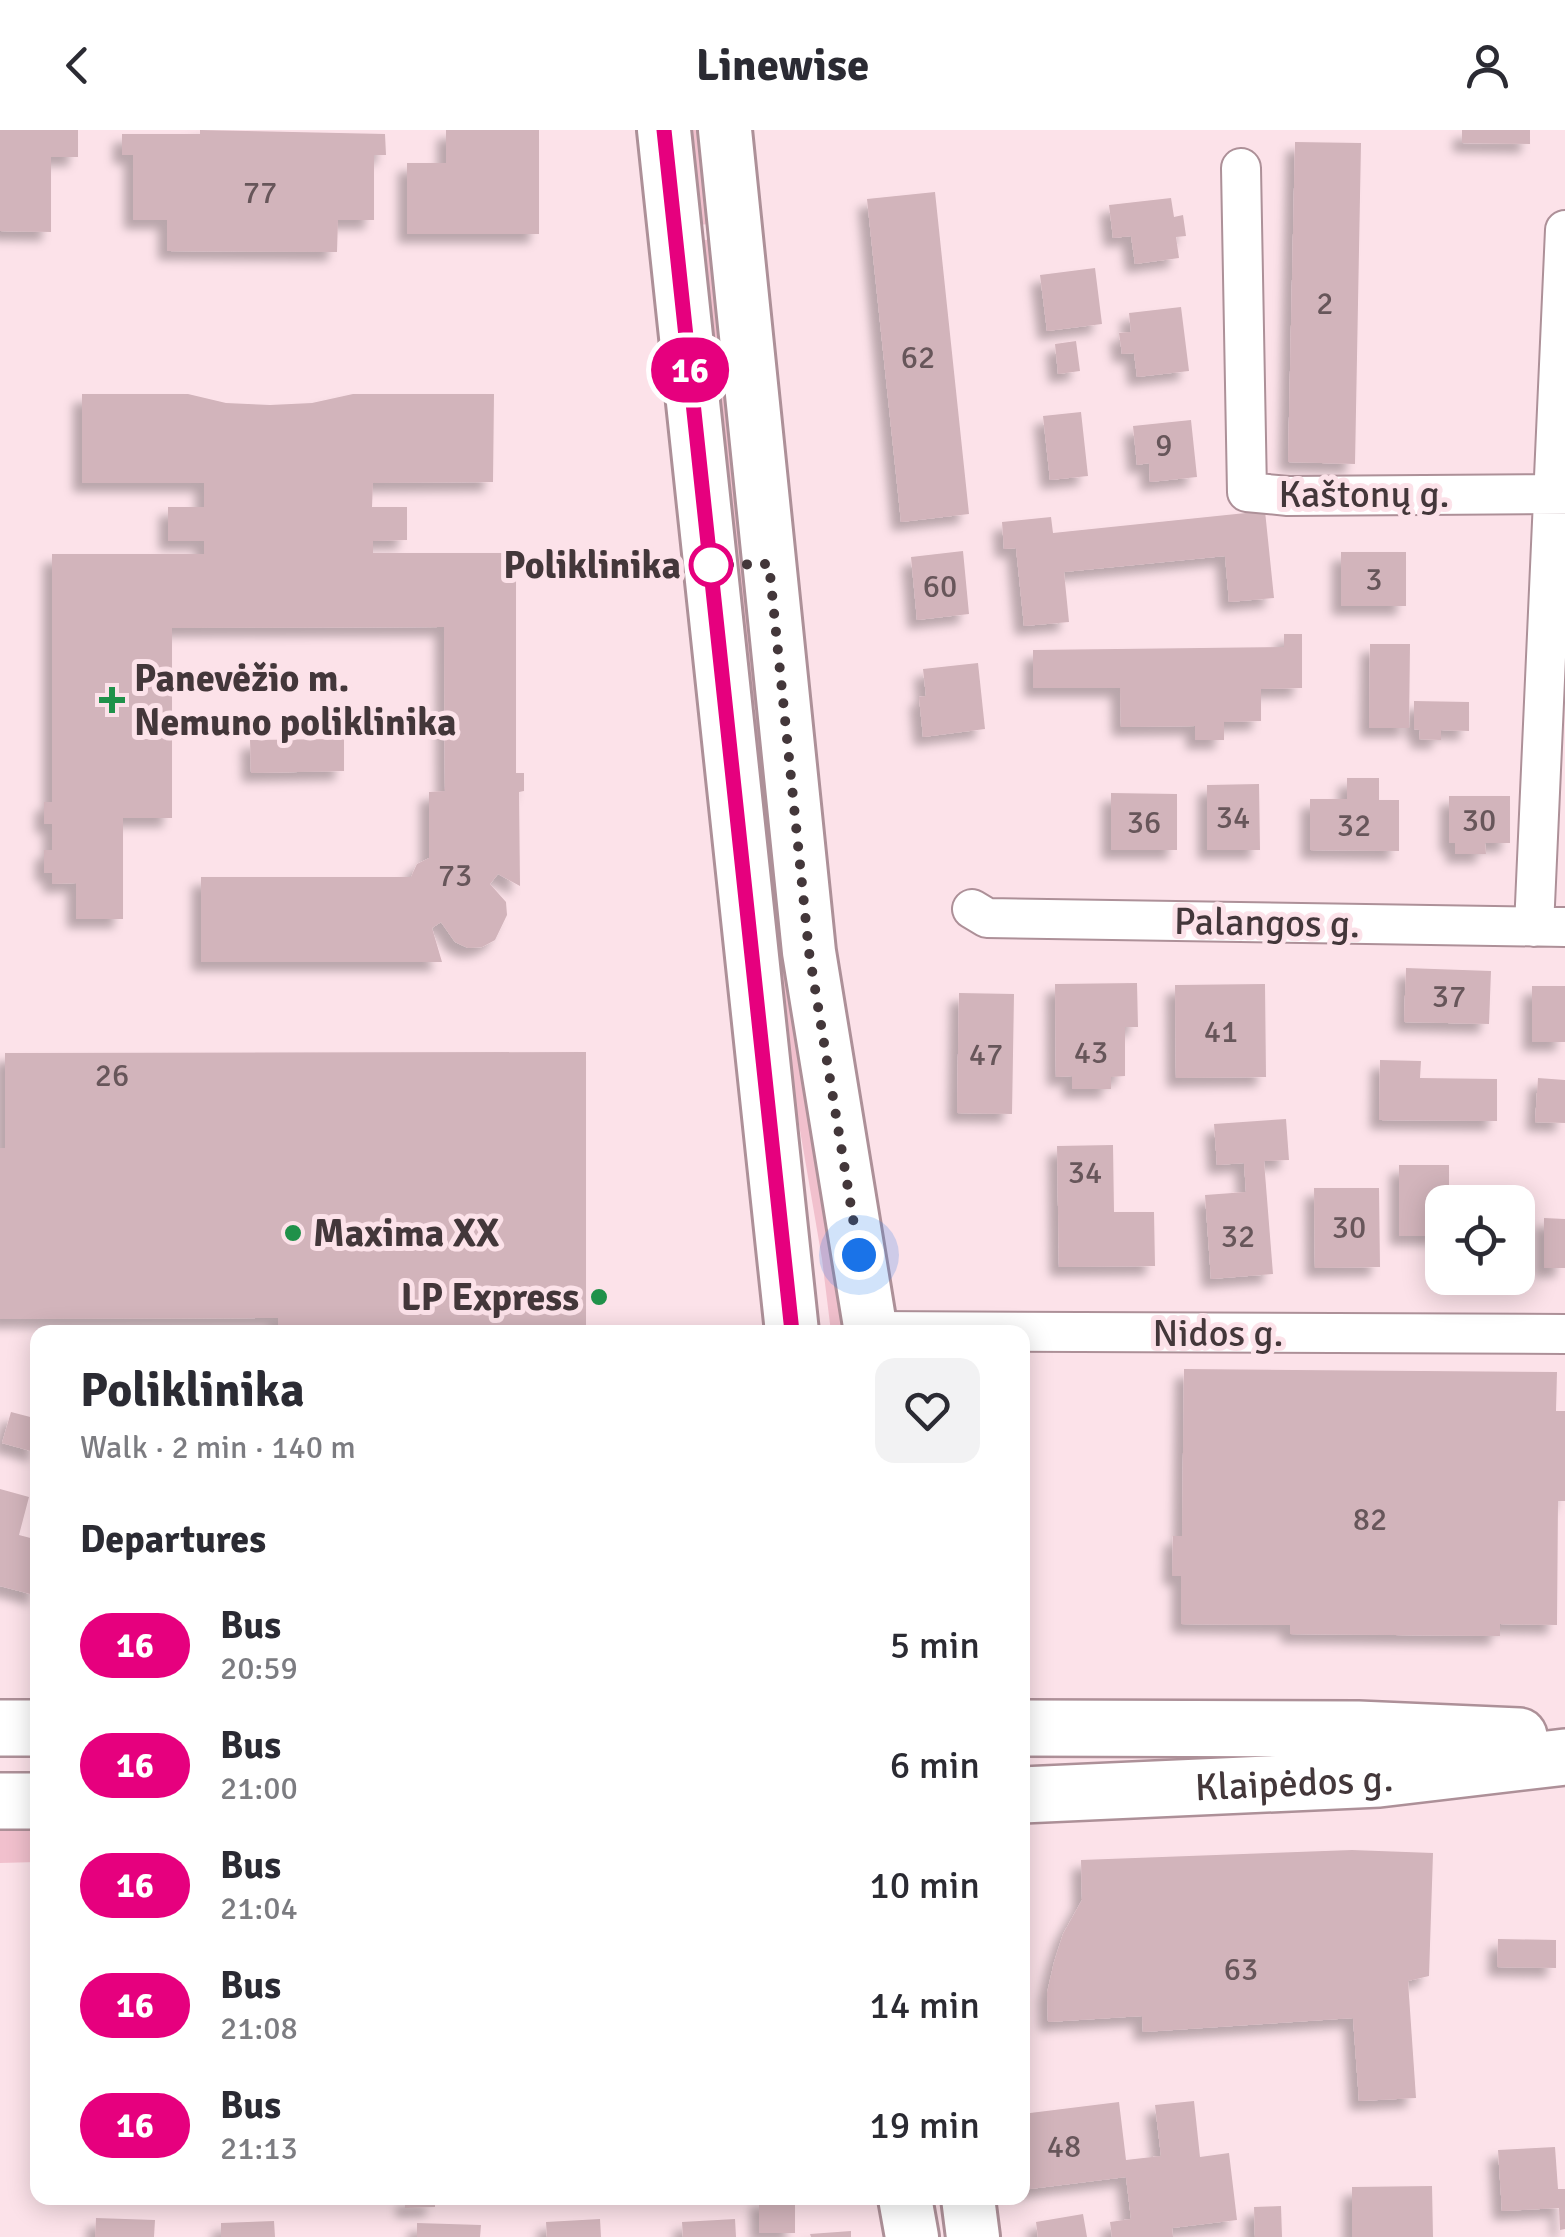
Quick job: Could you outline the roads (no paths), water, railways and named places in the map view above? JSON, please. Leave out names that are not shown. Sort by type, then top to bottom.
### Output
[{"type":"highway","points":[[0,1728],[30,1728]]},
{"type":"highway","name":"Klaipėdos g.","points":[[1030,1728],[1358,1729],[1565,1738]]},
{"type":"highway","name":"Klaipėdos g.","points":[[1030,1795],[1379,1779],[1565,1757]]},
{"type":"highway","points":[[0,1801],[30,1802]]},
{"type":"main road","points":[[664,130],[791,1325]]},
{"type":"main road","points":[[725,130],[809,952],[870,1325]]},
{"type":"main road","points":[[906,2205],[912,2237]]},
{"type":"main road","points":[[969,2205],[973,2237]]},
{"type":"street","name":"Kaštonų g.","points":[[1241,168],[1247,492],[1288,496],[1560,494]]},
{"type":"street","points":[[1550,927],[1565,230]]},
{"type":"street","name":"Palangos g.","points":[[972,909],[987,918],[1550,927]]},
{"type":"street","name":"Nidos g.","points":[[1030,1332],[1565,1334]]},
{"type":"place","name":"Poliklinika","points":[[711,565]]},
{"type":"place","name":"Panevėžio m. Nemuno poliklinika","points":[[112,700]]},
{"type":"place","name":"Maxima XX","points":[[293,1233]]},
{"type":"place","name":"LP Express","points":[[599,1297]]}]
